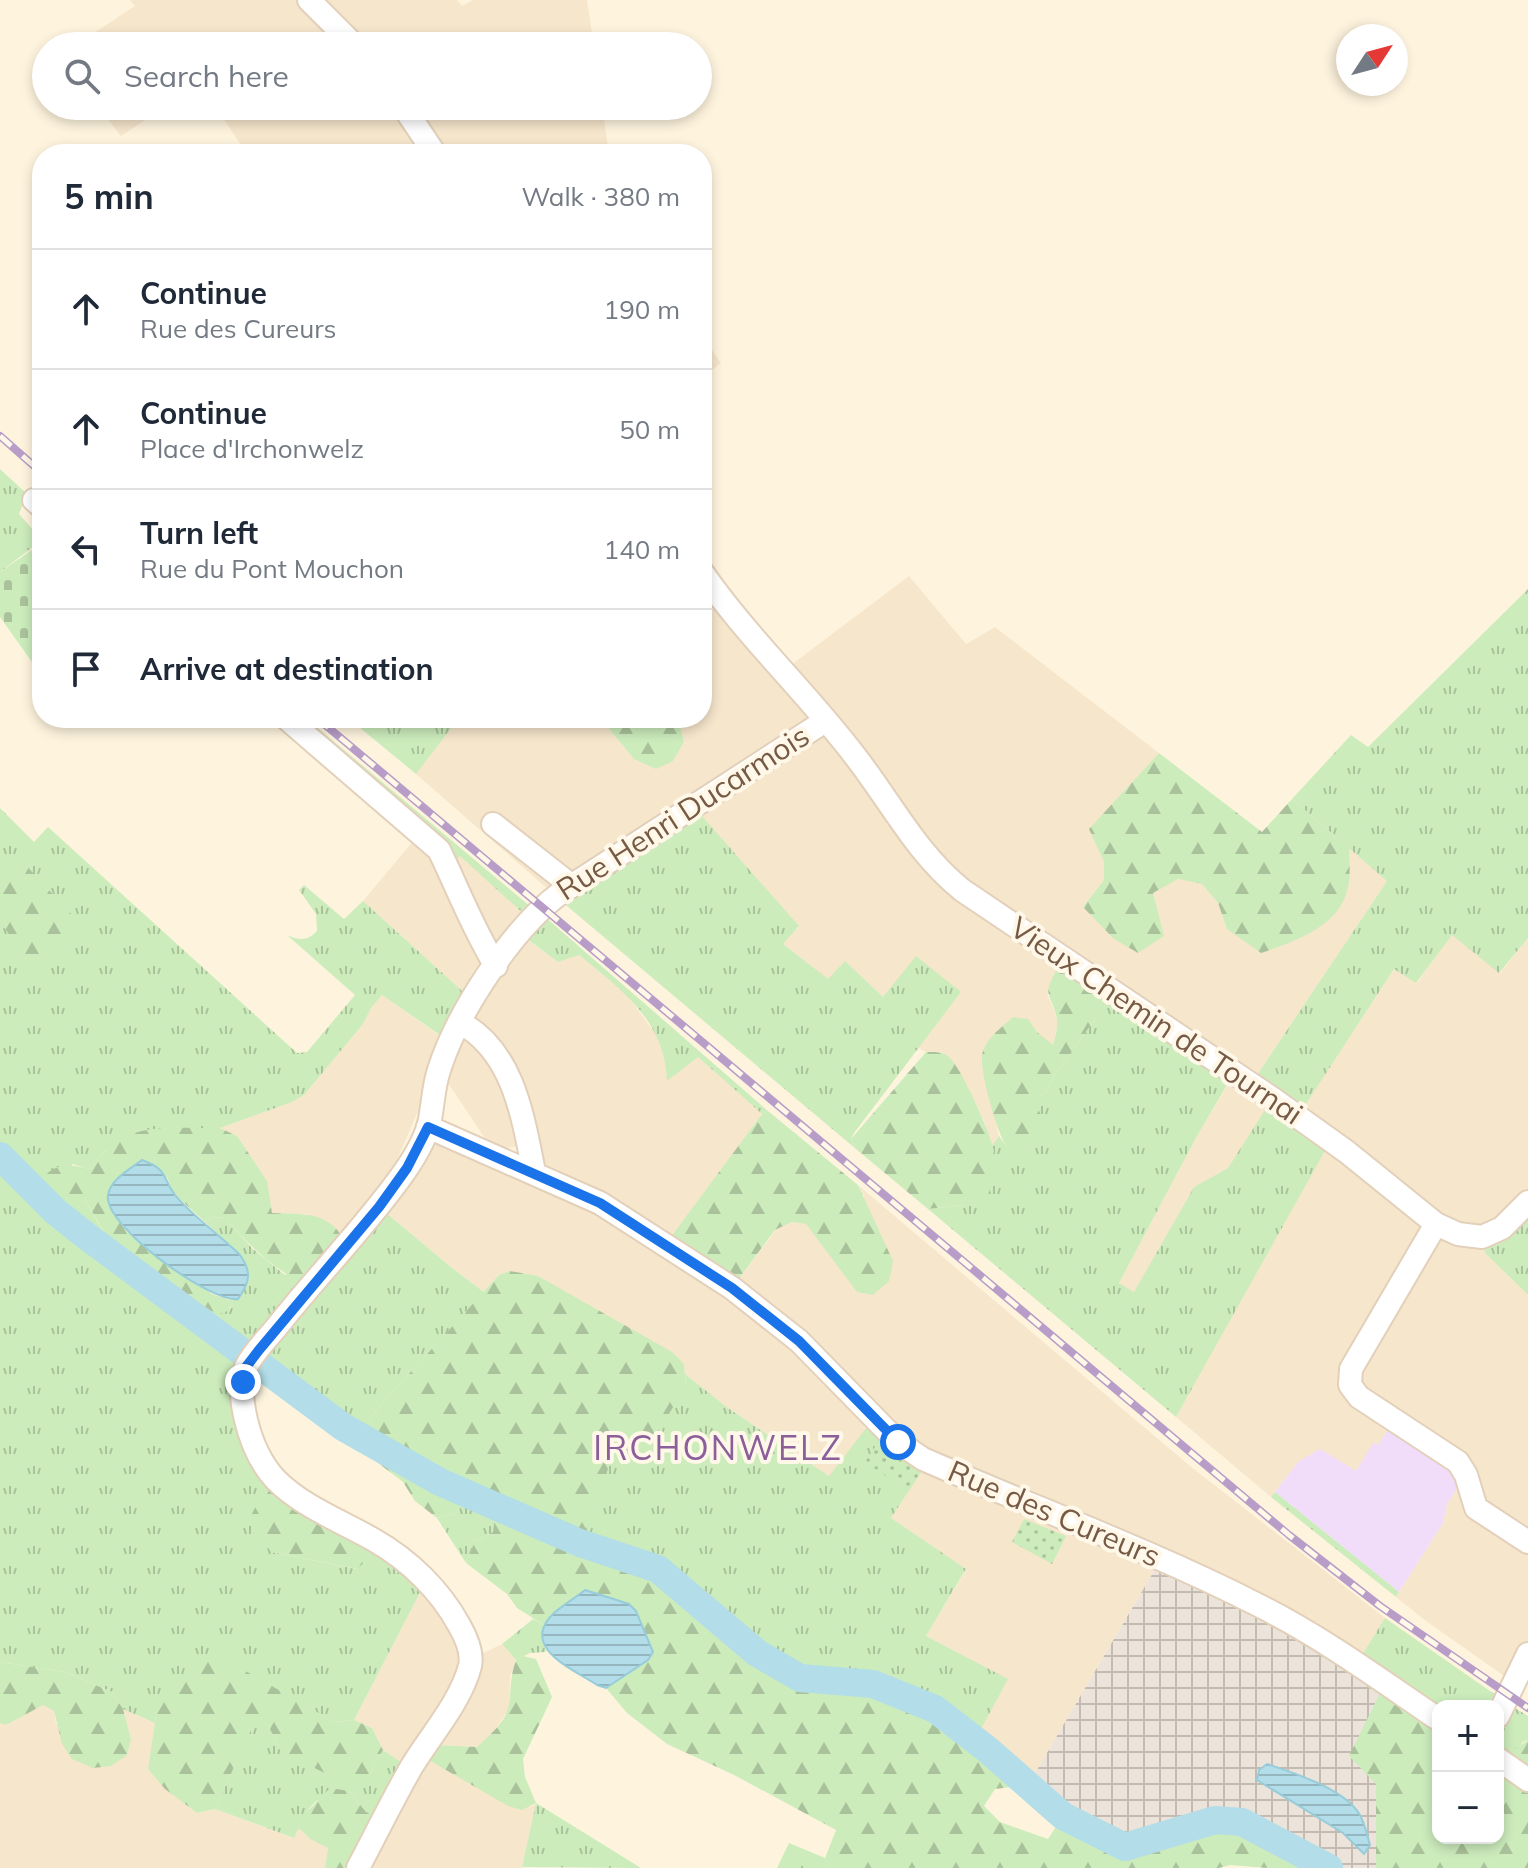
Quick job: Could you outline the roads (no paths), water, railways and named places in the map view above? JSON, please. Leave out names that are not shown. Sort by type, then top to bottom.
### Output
[{"type":"street","points":[[309,0],[341,32]]},
{"type":"street","points":[[412,120],[428,144]]},
{"type":"street","name":"Vieux Chemin de Tournai","points":[[712,584],[854,755],[918,847],[942,874],[1297,1116],[1436,1224],[1458,1234],[1482,1237],[1502,1228],[1528,1202]]},
{"type":"street","name":"Rue Henri Ducarmois","points":[[358,1868],[411,1769],[454,1700],[470,1665],[471,1655],[467,1640],[452,1613],[419,1574],[376,1541],[315,1509],[273,1477],[256,1450],[241,1398],[253,1358],[379,1207],[407,1168],[428,1127],[438,1072],[472,1000],[525,925],[542,907],[572,886],[825,721]]},
{"type":"street","points":[[298,728],[439,850],[480,940],[496,966]]},
{"type":"street","points":[[493,824],[572,886]]},
{"type":"street","points":[[461,1023],[488,1045],[510,1079],[521,1108],[534,1172]]},
{"type":"street","name":"Rue des Cureurs","points":[[428,1127],[600,1203],[732,1288],[799,1341],[898,1442],[923,1459],[1161,1559],[1259,1605],[1340,1653],[1432,1715]]},
{"type":"street","points":[[1436,1224],[1351,1369],[1350,1385],[1359,1397],[1458,1462],[1466,1475],[1476,1508],[1528,1542]]},
{"type":"street","points":[[1504,1704],[1528,1654]]},
{"type":"street","points":[[1504,1763],[1528,1780]]},
{"type":"water","points":[[142,1160],[161,1170],[181,1202],[240,1255],[248,1277],[238,1299],[224,1297],[184,1276],[140,1243],[122,1225],[111,1209],[108,1195],[113,1184]]},
{"type":"water","points":[[585,1590],[629,1604],[636,1611],[653,1652],[648,1660],[606,1688],[553,1656],[545,1647],[542,1636],[545,1625],[554,1613]]},
{"type":"water","points":[[1267,1764],[1318,1783],[1353,1806],[1362,1818],[1370,1845],[1364,1854],[1343,1833],[1257,1780],[1259,1770]]},
{"type":"waterway","points":[[0,1156],[55,1211],[85,1235],[343,1427],[440,1482],[580,1543],[658,1569],[757,1653],[800,1678],[873,1684],[935,1709],[988,1750],[1063,1816],[1125,1847],[1215,1820],[1242,1822],[1329,1868]]},
{"type":"railway","points":[[0,436],[32,464]]},
{"type":"railway","points":[[329,728],[1289,1535],[1380,1606],[1528,1708]]},
{"type":"district","name":"IRCHONWELZ","points":[[718,1448]]}]
